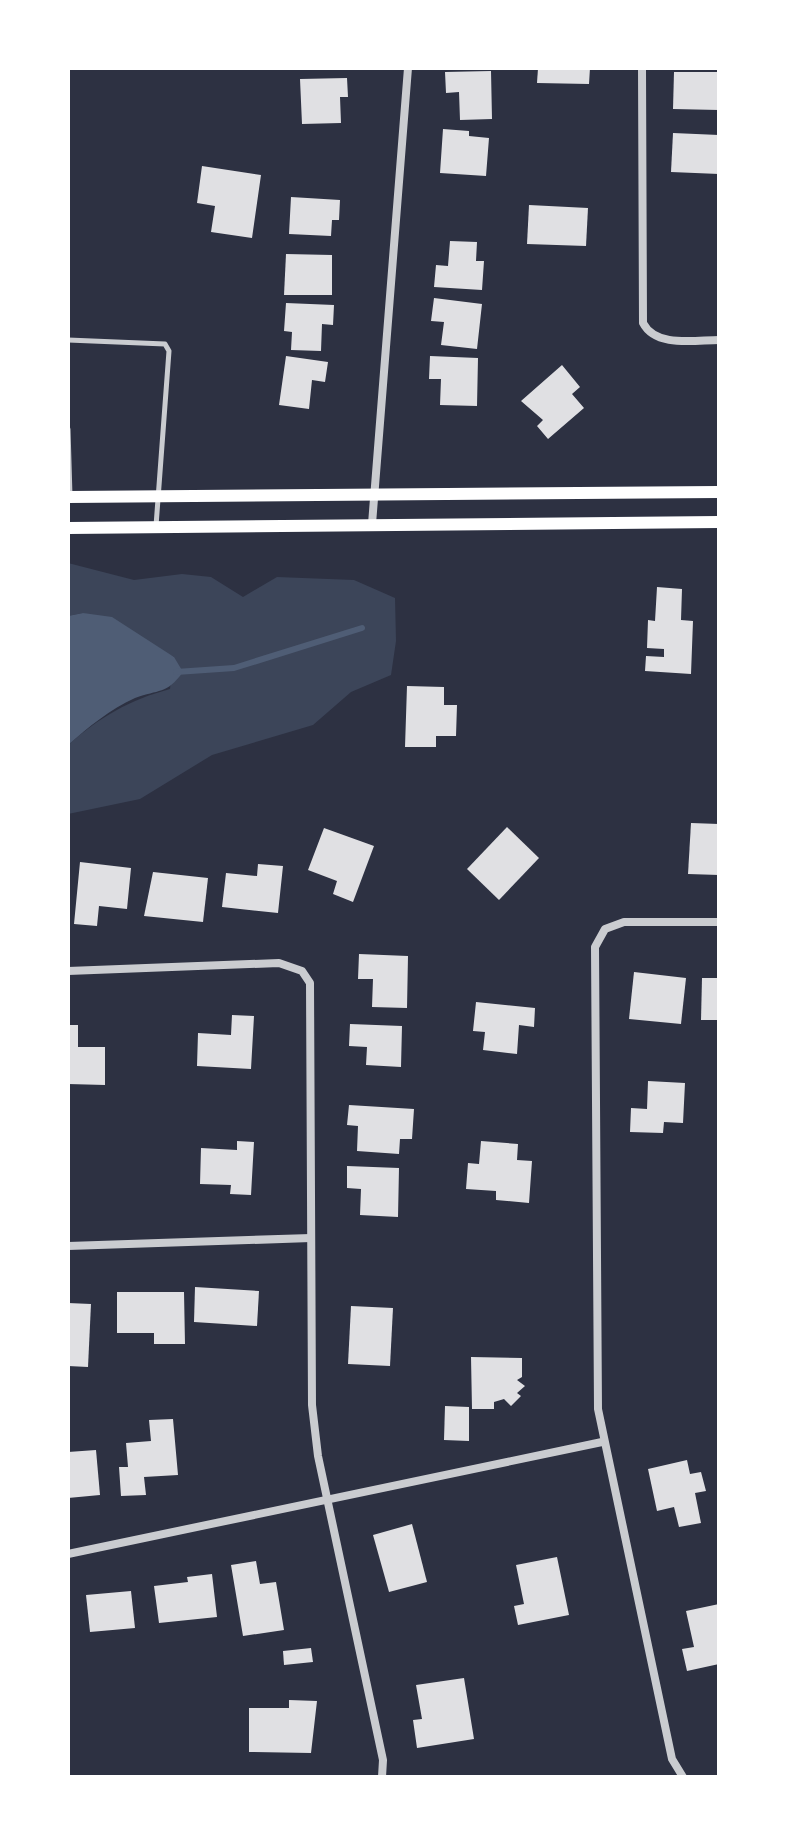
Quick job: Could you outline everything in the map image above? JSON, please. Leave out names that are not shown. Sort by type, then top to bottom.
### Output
[{"type":"main road","points":[[69,497],[719,492]]},
{"type":"main road","points":[[68,528],[719,522]]},
{"type":"street","points":[[372,524],[408,68]]},
{"type":"street","points":[[642,68],[642,305],[648,332],[665,339],[719,340]]},
{"type":"street","points":[[682,1777],[672,1759],[602,1442],[594,1348],[595,947],[605,929],[624,922],[719,922]]},
{"type":"street","points":[[68,971],[279,963],[302,971],[313,995],[312,1405],[328,1501],[383,1760],[382,1777]]},
{"type":"street","points":[[68,1246],[311,1238]]},
{"type":"street","points":[[68,1554],[602,1442]]},
{"type":"lane","points":[[68,340],[165,344],[169,351],[156,527]]},
{"type":"lane","points":[[68,429],[69,497]]},
{"type":"shaded area","points":[[68,563],[134,580],[182,574],[211,577],[243,597],[277,577],[354,580],[395,598],[396,641],[391,675],[351,692],[313,725],[212,755],[140,799],[68,814],[68,745],[116,711],[141,698],[170,689],[174,657],[83,613],[68,616]]},
{"type":"shaded area","points":[[83,613],[112,617],[174,657],[183,672],[167,688],[117,707],[68,745],[68,616]]},
{"type":"building","points":[[538,68],[590,68],[589,84],[537,83]]},
{"type":"building","points":[[491,71],[492,119],[460,120],[459,92],[446,93],[445,72]]},
{"type":"building","points":[[674,72],[719,72],[719,110],[673,109]]},
{"type":"building","points":[[347,78],[348,97],[340,97],[341,123],[302,124],[300,79]]},
{"type":"building","points":[[443,129],[469,131],[469,136],[489,138],[486,176],[440,173]]},
{"type":"building","points":[[673,133],[719,135],[719,174],[671,172]]},
{"type":"building","points":[[202,166],[261,175],[252,238],[211,232],[215,206],[197,203]]},
{"type":"building","points":[[291,197],[340,200],[339,220],[332,220],[331,236],[289,234]]},
{"type":"building","points":[[529,205],[588,208],[586,246],[527,244]]},
{"type":"building","points":[[450,241],[477,242],[476,261],[484,261],[482,290],[434,287],[436,265],[448,266]]},
{"type":"building","points":[[286,254],[332,255],[332,295],[284,295]]},
{"type":"building","points":[[434,298],[482,304],[477,349],[441,345],[444,322],[431,321]]},
{"type":"building","points":[[286,303],[334,305],[333,325],[322,324],[321,351],[291,350],[292,332],[284,331]]},
{"type":"building","points":[[286,356],[328,362],[325,382],[312,380],[309,409],[279,405]]},
{"type":"building","points":[[430,356],[478,358],[477,406],[440,405],[441,379],[429,379]]},
{"type":"building","points":[[562,365],[580,387],[572,394],[584,408],[548,439],[537,426],[543,420],[521,401]]},
{"type":"building","points":[[657,587],[682,589],[681,620],[693,621],[691,674],[645,671],[646,656],[664,657],[664,649],[647,648],[648,620],[655,621]]},
{"type":"building","points":[[407,686],[444,687],[444,705],[457,705],[456,736],[436,736],[436,747],[405,747]]},
{"type":"building","points":[[691,823],[719,824],[719,875],[688,874]]},
{"type":"building","points":[[507,827],[539,858],[499,900],[467,869]]},
{"type":"building","points":[[324,828],[374,846],[353,902],[333,894],[337,881],[308,870]]},
{"type":"building","points":[[80,862],[131,868],[127,909],[99,906],[97,926],[74,924]]},
{"type":"building","points":[[258,864],[283,866],[278,913],[222,907],[226,873],[257,876]]},
{"type":"building","points":[[153,872],[208,878],[203,922],[144,916]]},
{"type":"building","points":[[359,954],[408,956],[407,1008],[372,1007],[373,979],[358,979]]},
{"type":"building","points":[[634,972],[686,978],[681,1024],[629,1019]]},
{"type":"building","points":[[702,978],[719,978],[717,1020],[701,1020]]},
{"type":"building","points":[[476,1002],[535,1008],[534,1027],[519,1025],[517,1054],[483,1050],[485,1032],[473,1031]]},
{"type":"building","points":[[232,1015],[254,1016],[251,1069],[197,1066],[198,1033],[231,1035]]},
{"type":"building","points":[[350,1024],[402,1026],[401,1067],[366,1065],[367,1047],[349,1046]]},
{"type":"building","points":[[68,1025],[78,1025],[78,1047],[105,1047],[105,1085],[68,1084]]},
{"type":"building","points":[[648,1081],[685,1083],[683,1123],[664,1122],[663,1133],[630,1132],[631,1108],[647,1109]]},
{"type":"building","points":[[349,1105],[414,1109],[412,1139],[400,1139],[399,1154],[357,1151],[358,1126],[347,1125]]},
{"type":"building","points":[[237,1141],[254,1142],[251,1195],[230,1194],[231,1185],[200,1184],[201,1148],[237,1150]]},
{"type":"building","points":[[481,1141],[518,1144],[517,1160],[532,1161],[529,1203],[496,1200],[496,1191],[466,1189],[468,1163],[479,1164]]},
{"type":"building","points":[[347,1166],[399,1168],[398,1217],[360,1215],[361,1189],[347,1188]]},
{"type":"building","points":[[195,1287],[259,1291],[257,1326],[194,1322]]},
{"type":"building","points":[[117,1292],[184,1292],[185,1344],[154,1344],[154,1333],[117,1333]]},
{"type":"building","points":[[68,1303],[91,1304],[88,1367],[68,1366]]},
{"type":"building","points":[[351,1306],[393,1308],[390,1366],[348,1364]]},
{"type":"building","points":[[471,1357],[522,1358],[522,1377],[517,1380],[525,1386],[517,1393],[521,1396],[511,1406],[504,1399],[494,1402],[494,1409],[472,1409]]},
{"type":"building","points":[[445,1406],[469,1407],[469,1441],[444,1440]]},
{"type":"building","points":[[173,1419],[178,1475],[144,1477],[146,1495],[121,1496],[119,1467],[128,1467],[126,1443],[151,1441],[149,1420]]},
{"type":"building","points":[[96,1450],[100,1495],[68,1498],[68,1452]]},
{"type":"building","points":[[687,1460],[690,1474],[701,1472],[706,1491],[695,1493],[701,1523],[679,1527],[674,1507],[657,1511],[648,1469]]},
{"type":"building","points":[[412,1524],[427,1582],[389,1592],[373,1535]]},
{"type":"building","points":[[557,1557],[569,1615],[518,1625],[514,1606],[524,1604],[516,1565]]},
{"type":"building","points":[[256,1561],[260,1584],[276,1582],[284,1630],[243,1636],[231,1565]]},
{"type":"building","points":[[212,1574],[217,1617],[159,1623],[154,1586],[188,1582],[187,1577]]},
{"type":"building","points":[[131,1591],[135,1628],[90,1632],[86,1595]]},
{"type":"building","points":[[719,1604],[719,1664],[687,1671],[682,1649],[694,1647],[686,1611]]},
{"type":"building","points":[[311,1648],[313,1662],[284,1665],[283,1651]]},
{"type":"building","points":[[464,1678],[474,1739],[417,1748],[413,1720],[422,1719],[416,1685]]},
{"type":"building","points":[[289,1700],[317,1701],[311,1753],[249,1752],[249,1708],[289,1708]]},
{"type":"waterway","points":[[176,672],[234,668],[362,628]]}]
